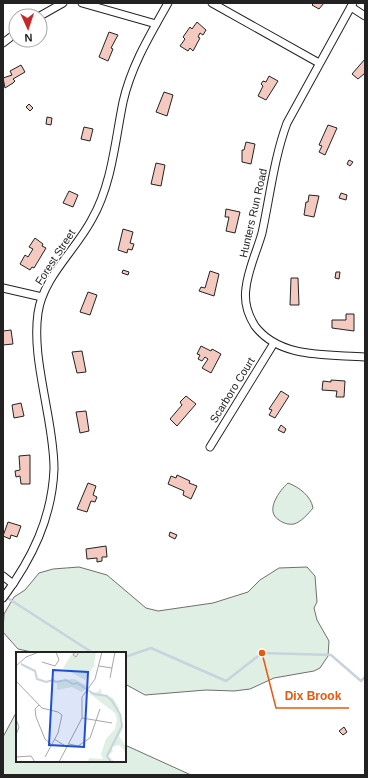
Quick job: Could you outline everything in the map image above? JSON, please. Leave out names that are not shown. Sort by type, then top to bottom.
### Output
[{"type":"street","points":[[48,11],[63,3]]},
{"type":"street","points":[[82,3],[156,24]]},
{"type":"street","name":"Forest Street","points":[[3,598],[11,587],[39,538],[51,494],[54,469],[43,388],[37,328],[38,312],[42,297],[50,282],[92,221],[98,208],[108,175],[123,103],[130,78],[136,62],[168,3]]},
{"type":"street","points":[[212,3],[319,63]]},
{"type":"street","points":[[352,5],[365,16]]},
{"type":"street","name":"Hunters Run Road","points":[[352,5],[291,112],[283,132],[262,232],[246,283],[245,297],[250,316],[262,334],[274,344],[297,351],[365,357]]},
{"type":"street","points":[[3,288],[42,297]]},
{"type":"street","name":"Scarboro Court","points":[[210,447],[274,344]]},
{"type":"street","points":[[3,576],[11,587]]},
{"type":"green space","points":[[288,483],[304,492],[310,500],[313,508],[302,520],[294,524],[284,523],[275,516],[273,511],[273,506],[278,495]]},
{"type":"green space","points":[[79,567],[107,575],[146,608],[158,611],[213,603],[248,592],[260,580],[279,568],[307,567],[315,576],[317,602],[314,608],[317,620],[329,641],[328,656],[320,668],[314,671],[274,678],[250,689],[234,691],[206,690],[145,695],[126,685],[126,652],[32,652],[18,649],[3,632],[4,614],[14,597],[25,590],[39,573],[53,569]]},
{"type":"green space","points":[[16,713],[16,762],[126,762],[126,745],[191,775],[3,775],[3,737]]},
{"type":"building","points":[[314,3],[324,3],[319,9],[312,5]]},
{"type":"building","points":[[197,22],[206,30],[203,35],[200,33],[198,37],[200,38],[193,51],[190,48],[188,51],[180,46],[185,39],[183,37],[190,27],[192,29]]},
{"type":"building","points":[[109,32],[118,35],[111,48],[113,49],[108,61],[99,57]]},
{"type":"building","points":[[365,59],[365,73],[358,79],[352,74]]},
{"type":"building","points":[[21,65],[25,72],[13,79],[15,81],[5,88],[3,78],[12,75],[10,71]]},
{"type":"building","points":[[269,76],[278,81],[266,100],[258,96],[263,86],[261,84],[263,81],[266,82]]},
{"type":"building","points":[[164,92],[173,95],[167,116],[156,112]]},
{"type":"building","points":[[29,104],[33,108],[30,111],[26,107]]},
{"type":"building","points":[[47,117],[52,118],[51,125],[46,124]]},
{"type":"building","points":[[328,125],[337,128],[325,155],[319,152],[322,146],[319,145]]},
{"type":"building","points":[[84,127],[93,129],[90,141],[81,139]]},
{"type":"building","points":[[246,142],[255,144],[251,164],[242,162],[242,150],[244,150]]},
{"type":"building","points":[[349,160],[353,162],[350,166],[347,164]]},
{"type":"building","points":[[156,163],[165,165],[161,186],[151,184]]},
{"type":"building","points":[[69,191],[78,195],[73,207],[63,203]]},
{"type":"building","points":[[341,193],[347,195],[346,200],[339,198]]},
{"type":"building","points":[[309,195],[319,196],[314,217],[304,215],[306,202],[308,202]]},
{"type":"building","points":[[226,209],[240,212],[235,233],[226,231],[229,217],[225,217]]},
{"type":"building","points":[[123,229],[133,232],[130,243],[134,244],[132,250],[128,249],[127,253],[118,250]]},
{"type":"building","points":[[35,238],[43,244],[42,246],[46,248],[34,268],[32,267],[30,270],[20,264],[25,255],[28,257],[33,249],[29,247]]},
{"type":"building","points":[[123,270],[129,272],[128,275],[122,273]]},
{"type":"building","points":[[210,271],[219,274],[214,296],[199,291],[201,287],[205,288]]},
{"type":"building","points":[[336,272],[340,272],[339,279],[335,278]]},
{"type":"building","points":[[291,278],[298,278],[299,305],[290,305]]},
{"type":"building","points":[[88,292],[97,295],[90,315],[80,312]]},
{"type":"building","points":[[346,314],[354,314],[354,331],[332,328],[332,320],[346,320]]},
{"type":"building","points":[[11,330],[13,344],[3,345],[3,331]]},
{"type":"building","points":[[201,346],[211,351],[212,349],[221,354],[211,373],[202,368],[208,359],[205,357],[202,361],[198,359],[200,355],[197,354]]},
{"type":"building","points":[[82,351],[86,372],[77,373],[72,352]]},
{"type":"building","points":[[331,380],[345,381],[344,397],[336,397],[337,391],[322,390],[323,381],[331,382]]},
{"type":"building","points":[[281,391],[289,396],[275,418],[269,415],[272,410],[269,409]]},
{"type":"building","points":[[186,396],[196,404],[177,426],[170,419],[182,405],[180,402]]},
{"type":"building","points":[[21,403],[24,416],[14,418],[12,405]]},
{"type":"building","points":[[86,411],[89,431],[80,433],[76,412]]},
{"type":"building","points":[[281,425],[286,429],[284,433],[278,430]]},
{"type":"building","points":[[30,455],[30,484],[21,484],[20,476],[16,477],[15,471],[20,470],[19,456]]},
{"type":"building","points":[[177,475],[190,481],[189,483],[197,486],[191,499],[183,495],[184,491],[168,484],[171,476],[176,478]]},
{"type":"building","points":[[88,483],[96,486],[93,495],[97,497],[95,502],[91,501],[87,512],[77,509]]},
{"type":"building","points":[[8,522],[21,526],[17,537],[11,535],[10,539],[3,536]]},
{"type":"building","points":[[170,532],[177,535],[175,539],[169,536]]},
{"type":"building","points":[[106,546],[107,557],[102,557],[102,561],[97,562],[97,558],[87,559],[86,549]]},
{"type":"building","points":[[344,727],[347,732],[343,735],[339,731]]},
{"type":"waterway","points":[[6,597],[91,652]]},
{"type":"waterway","points":[[126,657],[151,648],[226,681],[262,653],[331,655],[361,681],[365,677]]},
{"type":"place","name":"Dix Brook","points":[[262,653]]}]
